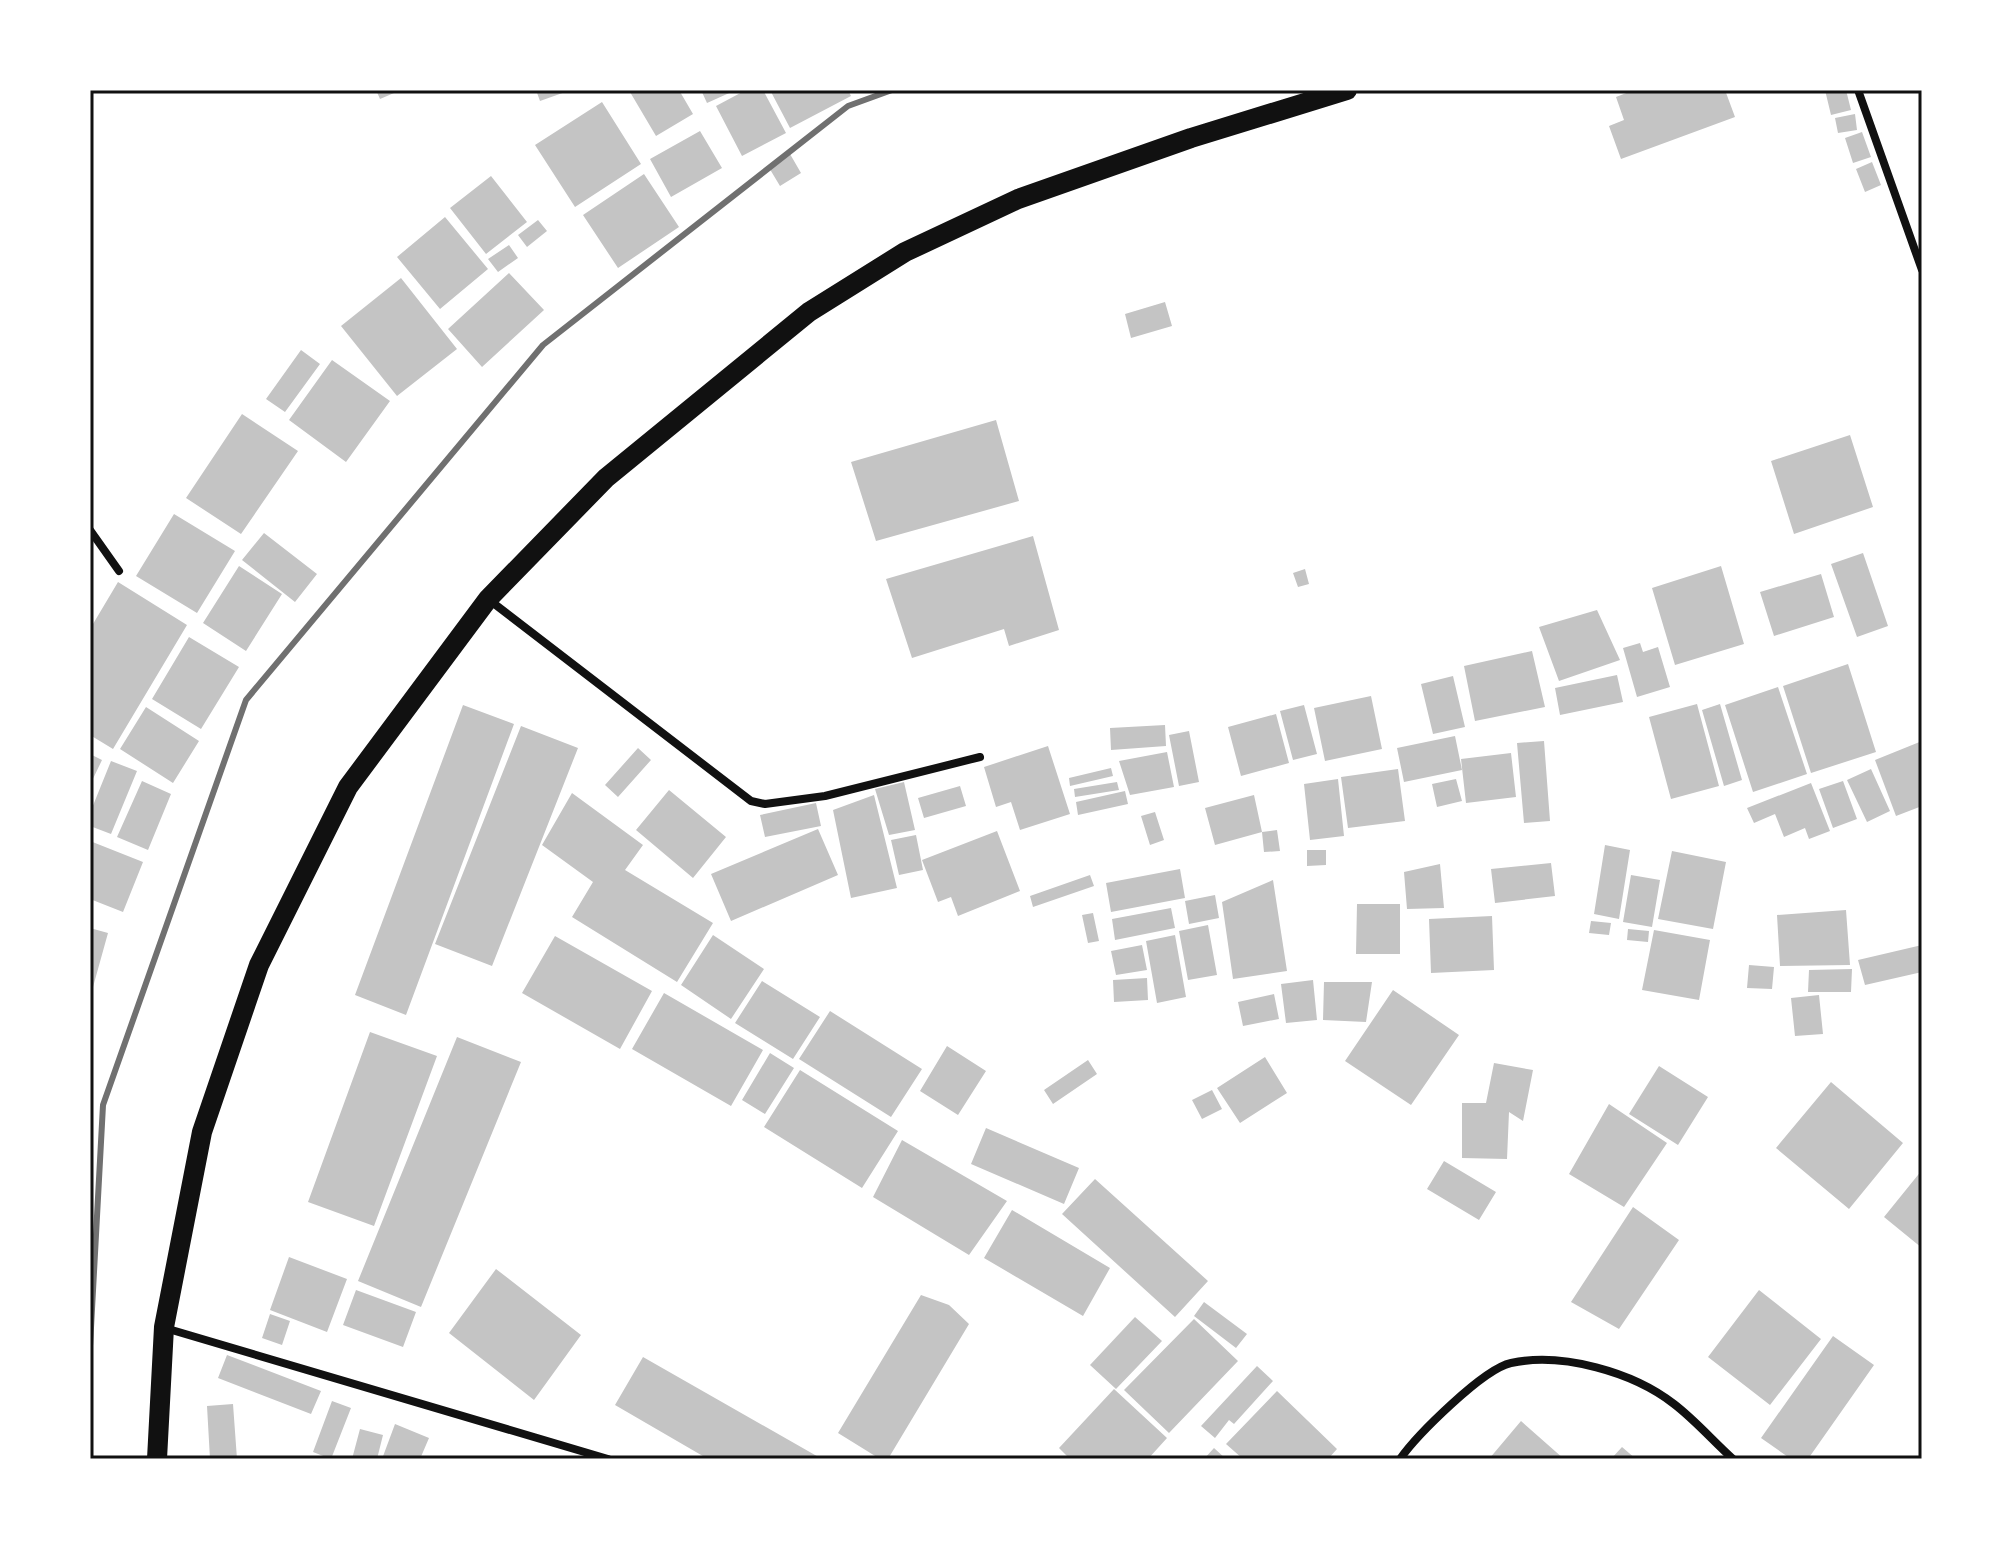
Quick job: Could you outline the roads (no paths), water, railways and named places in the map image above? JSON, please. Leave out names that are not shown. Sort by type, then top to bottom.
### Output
[{"type":"main road","points":[[157,1459],[164,1327],[202,1132],[259,965],[348,787],[488,599],[606,478],[809,312],[905,252],[1018,199],[1191,138],[1347,90]]},
{"type":"street","points":[[1858,90],[1922,270]]},
{"type":"street","points":[[90,530],[119,571]]},
{"type":"street","points":[[488,599],[751,801],[765,804],[825,796],[980,757]]},
{"type":"street","points":[[164,1327],[608,1459]]},
{"type":"street","points":[[1400,1459],[1426,1426],[1496,1369],[1510,1363],[1556,1360],[1631,1377],[1674,1404],[1733,1459]]},
{"type":"railway","points":[[90,1346],[103,1105],[246,700],[543,345],[848,106],[892,90]]}]
